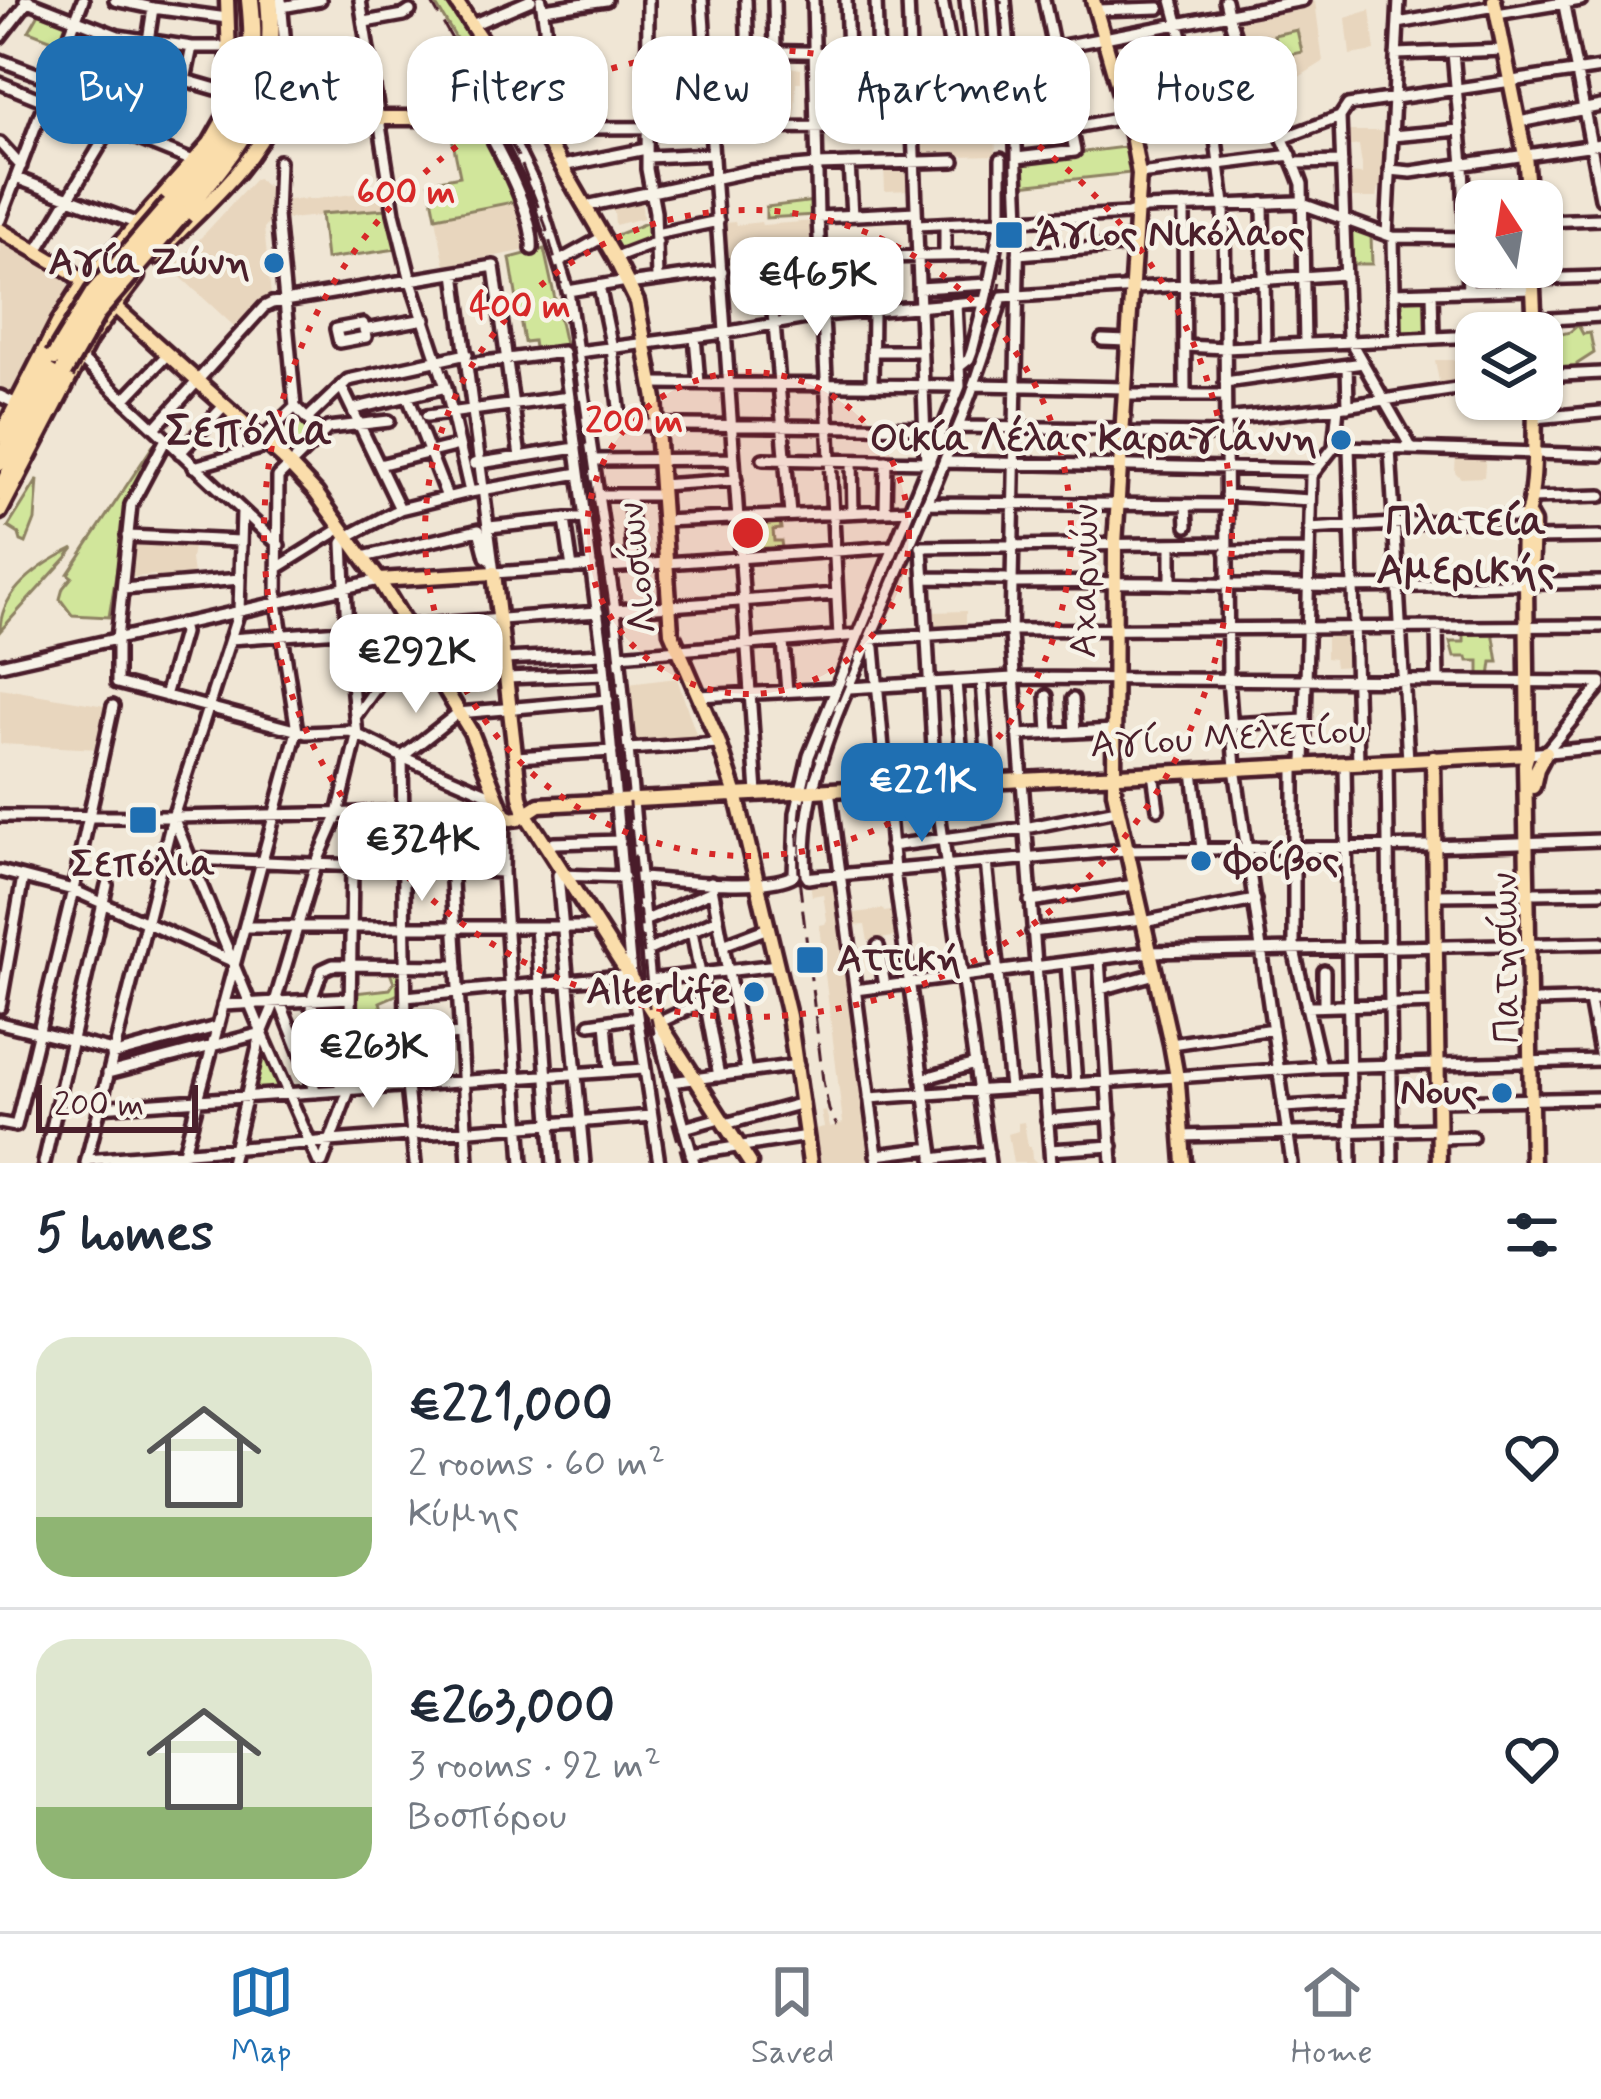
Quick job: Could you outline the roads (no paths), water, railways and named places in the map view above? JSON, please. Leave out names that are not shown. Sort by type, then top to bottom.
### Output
[{"type":"highway","points":[[250,0],[258,36]]},
{"type":"highway","points":[[266,36],[277,2]]},
{"type":"highway","points":[[0,492],[97,312],[221,144]]},
{"type":"highway","points":[[162,249],[247,144]]},
{"type":"highway","points":[[0,461],[85,304],[177,209]]},
{"type":"main road","points":[[226,0],[228,36]]},
{"type":"main road","name":"Λιοσίων","points":[[455,0],[479,36]]},
{"type":"main road","name":"Αχαρνών","points":[[1095,5],[1114,73]]},
{"type":"main road","points":[[1496,7],[1527,180]]},
{"type":"main road","points":[[0,436],[76,283],[111,254],[211,140]]},
{"type":"main road","points":[[0,512],[94,333],[136,278],[217,196],[258,144]]},
{"type":"main road","name":"Λιοσίων","points":[[553,144],[637,302],[653,383],[671,632],[736,794],[798,1066],[810,1163]]},
{"type":"main road","name":"Αχαρνών","points":[[1133,144],[1137,212],[1115,544],[1114,775],[1117,810],[1177,1077],[1184,1163]]},
{"type":"main road","points":[[0,234],[38,251],[76,283]]},
{"type":"main road","points":[[0,234],[112,308],[262,443],[338,521],[471,732],[501,808]]},
{"type":"main road","points":[[94,333],[102,273],[111,254]]},
{"type":"main road","points":[[62,317],[77,302],[136,278]]},
{"type":"main road","points":[[126,291],[127,321],[196,382],[220,410],[262,443]]},
{"type":"main road","points":[[94,333],[127,321]]},
{"type":"main road","name":"Πατησίων","points":[[1535,420],[1531,498],[1524,525],[1531,577],[1526,583],[1525,762],[1536,1163]]},
{"type":"main road","points":[[379,580],[493,567],[525,813],[750,1163]]},
{"type":"main road","points":[[1533,787],[1546,752]]},
{"type":"main road","name":"Πατησίων","points":[[1528,754],[1533,761],[1530,842]]},
{"type":"main road","name":"Αγίου Μελετίου","points":[[501,808],[515,820],[539,805],[1528,754]]},
{"type":"main road","points":[[1433,758],[1439,1163]]},
{"type":"main road","name":"Πατησίων","points":[[1532,945],[1537,1001],[1534,1061]]},
{"type":"street","points":[[0,37],[27,0],[118,36]]},
{"type":"street","points":[[70,36],[83,0]]},
{"type":"street","points":[[115,0],[227,18]]},
{"type":"street","points":[[282,36],[277,2],[320,0]]},
{"type":"street","points":[[360,0],[366,36]]},
{"type":"street","points":[[472,25],[531,0]]},
{"type":"street","points":[[545,36],[542,4],[607,0]]},
{"type":"street","points":[[647,36],[648,0]]},
{"type":"street","points":[[702,0],[705,36]]},
{"type":"street","points":[[746,0],[747,36]]},
{"type":"street","points":[[774,0],[775,36]]},
{"type":"street","points":[[813,0],[815,88]]},
{"type":"street","points":[[846,0],[847,36]]},
{"type":"street","points":[[876,0],[877,36]]},
{"type":"street","points":[[908,0],[910,36]]},
{"type":"street","points":[[941,0],[948,36]]},
{"type":"street","points":[[966,0],[970,36]]},
{"type":"street","points":[[992,0],[995,36]]},
{"type":"street","points":[[1006,0],[1009,36]]},
{"type":"street","points":[[1044,0],[1052,36]]},
{"type":"street","points":[[1172,0],[1181,36]]},
{"type":"street","points":[[1225,0],[1236,36]]},
{"type":"street","points":[[1090,41],[1299,0]]},
{"type":"street","points":[[1395,340],[1390,170],[1399,0]]},
{"type":"street","points":[[1398,23],[1496,7],[1581,0]]},
{"type":"street","points":[[1564,1],[1583,109],[1596,145],[1601,198]]},
{"type":"street","points":[[1095,5],[1159,8]]},
{"type":"street","points":[[149,36],[153,8]]},
{"type":"street","points":[[364,22],[410,11]]},
{"type":"street","points":[[187,46],[211,47]]},
{"type":"street","points":[[187,71],[192,47]]},
{"type":"street","points":[[1396,54],[1504,50]]},
{"type":"street","points":[[791,52],[814,52]]},
{"type":"street","points":[[1453,52],[1464,180]]},
{"type":"street","points":[[0,60],[36,74]]},
{"type":"street","points":[[1297,133],[1340,117],[1348,105],[1601,68]]},
{"type":"street","points":[[0,83],[36,99]]},
{"type":"street","points":[[1519,122],[1601,106]]},
{"type":"street","points":[[1340,117],[1348,337],[1412,449]]},
{"type":"street","points":[[0,220],[36,124]]},
{"type":"street","points":[[1392,136],[1459,130]]},
{"type":"street","points":[[0,143],[21,166]]},
{"type":"street","points":[[38,251],[101,144]]},
{"type":"street","points":[[151,144],[193,161]]},
{"type":"street","points":[[382,144],[394,213],[446,387],[470,492]]},
{"type":"street","points":[[493,144],[518,195],[533,238],[532,249]]},
{"type":"street","points":[[514,144],[535,186],[560,261],[589,424],[620,655],[628,749],[620,841],[631,974],[658,1163]]},
{"type":"street","points":[[647,144],[656,212],[657,278]]},
{"type":"street","points":[[712,144],[757,793]]},
{"type":"street","points":[[816,144],[838,637]]},
{"type":"street","points":[[914,144],[927,465]]},
{"type":"street","points":[[1016,144],[1011,630],[1051,1163]]},
{"type":"street","points":[[1017,158],[1075,151],[1073,144]]},
{"type":"street","points":[[1216,144],[1224,205],[1228,679],[1235,768],[1292,1163]]},
{"type":"street","points":[[1286,144],[1302,184],[1304,344]]},
{"type":"street","points":[[1390,170],[1411,172],[1596,145]]},
{"type":"street","points":[[562,166],[647,153],[713,154]]},
{"type":"street","points":[[959,367],[972,351],[995,255],[1001,159]]},
{"type":"street","points":[[1138,174],[1293,159],[1342,162]]},
{"type":"street","points":[[279,161],[277,216],[295,407],[322,433]]},
{"type":"street","points":[[586,206],[750,171],[954,161]]},
{"type":"street","points":[[849,164],[852,215]]},
{"type":"street","points":[[16,178],[138,224]]},
{"type":"street","points":[[1263,202],[1265,346]]},
{"type":"street","points":[[1018,220],[1146,208],[1303,202],[1390,236],[1455,238]]},
{"type":"street","points":[[1184,206],[1185,395]]},
{"type":"street","points":[[818,217],[916,212]]},
{"type":"street","points":[[1563,220],[1601,219]]},
{"type":"street","points":[[615,258],[657,238],[718,221]]},
{"type":"street","points":[[917,226],[1000,221]]},
{"type":"street","points":[[945,224],[945,255]]},
{"type":"street","points":[[560,261],[603,237]]},
{"type":"street","points":[[1018,254],[1135,245]]},
{"type":"street","points":[[820,258],[995,255]]},
{"type":"street","points":[[769,264],[790,515]]},
{"type":"street","points":[[155,428],[272,303],[494,266],[520,457]]},
{"type":"street","points":[[568,292],[722,271]]},
{"type":"street","points":[[455,273],[484,490],[484,528],[493,567],[592,566]]},
{"type":"street","points":[[1345,274],[1003,297],[976,385],[944,462],[809,756],[808,878],[1126,850],[1601,840]]},
{"type":"street","points":[[1563,278],[1601,277]]},
{"type":"street","points":[[920,288],[989,284]]},
{"type":"street","points":[[599,286],[621,424]]},
{"type":"street","points":[[1394,293],[1483,288]]},
{"type":"street","points":[[1432,292],[1432,338]]},
{"type":"street","points":[[578,352],[823,315],[985,301]]},
{"type":"street","points":[[640,878],[711,886],[758,884],[794,875],[796,813],[849,688],[894,547],[960,386],[956,304]]},
{"type":"street","points":[[872,385],[873,311]]},
{"type":"street","points":[[1563,322],[1601,316]]},
{"type":"street","points":[[364,330],[425,319]]},
{"type":"street","points":[[694,337],[699,383]]},
{"type":"street","points":[[1184,346],[1455,337]]},
{"type":"street","points":[[1102,340],[1128,341]]},
{"type":"street","points":[[872,351],[922,351]]},
{"type":"street","points":[[308,419],[348,380],[438,360],[563,352],[612,751],[640,878],[656,1019],[693,1159],[739,1146],[807,1136]]},
{"type":"street","points":[[80,358],[279,545]]},
{"type":"street","points":[[125,399],[164,358]]},
{"type":"street","points":[[1225,382],[1363,363]]},
{"type":"street","points":[[1321,1066],[1294,950],[1294,848],[1305,720],[1311,476],[1334,447],[1347,365]]},
{"type":"street","points":[[1563,375],[1601,373]]},
{"type":"street","points":[[653,383],[960,386]]},
{"type":"street","points":[[976,385],[1225,395]]},
{"type":"street","points":[[341,386],[400,509]]},
{"type":"street","points":[[353,409],[446,387]]},
{"type":"street","points":[[1225,419],[1455,389]]},
{"type":"street","points":[[0,396],[17,404]]},
{"type":"street","points":[[408,397],[447,497]]},
{"type":"street","points":[[427,416],[569,397]]},
{"type":"street","points":[[194,467],[262,443],[295,407]]},
{"type":"street","points":[[180,453],[220,410]]},
{"type":"street","points":[[1563,415],[1601,412]]},
{"type":"street","points":[[182,1158],[297,730],[278,603],[278,477],[328,428],[388,421]]},
{"type":"street","points":[[589,424],[944,428]]},
{"type":"street","points":[[958,427],[1225,434]]},
{"type":"street","points":[[166,439],[135,495],[117,638],[117,683],[297,730],[322,734],[350,730],[501,808]]},
{"type":"street","points":[[380,465],[459,445]]},
{"type":"street","points":[[1334,447],[1601,455]]},
{"type":"street","points":[[1348,447],[1355,680],[1346,847],[1351,1163]]},
{"type":"street","points":[[464,465],[576,448]]},
{"type":"street","points":[[1390,449],[1408,760]]},
{"type":"street","points":[[593,460],[734,459]]},
{"type":"street","points":[[763,459],[927,465]]},
{"type":"street","points":[[852,461],[853,512]]},
{"type":"street","points":[[885,511],[886,461]]},
{"type":"street","points":[[944,462],[1316,470]]},
{"type":"street","points":[[278,567],[400,509],[580,473]]},
{"type":"street","points":[[598,495],[736,480]]},
{"type":"street","points":[[630,495],[633,564]]},
{"type":"street","points":[[1531,498],[1601,496]]},
{"type":"street","points":[[926,503],[1186,505],[1310,500]]},
{"type":"street","points":[[1186,505],[1186,526]]},
{"type":"street","points":[[663,521],[909,510]]},
{"type":"street","points":[[242,512],[239,611],[173,817],[87,1161],[182,1158],[234,1148],[651,1116]]},
{"type":"street","points":[[363,557],[484,528],[586,517]]},
{"type":"street","points":[[565,520],[572,568]]},
{"type":"street","points":[[1309,529],[1524,525],[1601,537]]},
{"type":"street","points":[[231,1163],[262,1033],[277,1002],[316,864],[338,814],[357,736],[344,533]]},
{"type":"street","points":[[127,536],[240,541]]},
{"type":"street","points":[[910,542],[922,548],[1171,544],[1308,550]]},
{"type":"street","points":[[1171,544],[1171,583]]},
{"type":"street","points":[[608,567],[894,547]]},
{"type":"street","points":[[829,789],[877,1159],[988,1157],[935,784],[922,548]]},
{"type":"street","points":[[924,578],[1308,586],[1601,582]]},
{"type":"street","points":[[122,589],[240,579]]},
{"type":"street","points":[[0,665],[379,580]]},
{"type":"street","points":[[615,610],[836,594]]},
{"type":"street","points":[[230,639],[347,630],[410,631],[500,618],[598,612]]},
{"type":"street","points":[[165,696],[182,624]]},
{"type":"street","points":[[620,655],[838,637],[1011,630],[1601,626]]},
{"type":"street","points":[[1437,628],[1438,681]]},
{"type":"street","points":[[356,716],[410,631]]},
{"type":"street","points":[[864,637],[874,648],[891,846],[933,1157]]},
{"type":"street","points":[[783,642],[787,692]]},
{"type":"street","points":[[429,663],[603,654]]},
{"type":"street","points":[[507,678],[605,674]]},
{"type":"street","points":[[849,688],[1013,678],[1601,683]]},
{"type":"street","points":[[982,680],[989,781]]},
{"type":"street","points":[[956,682],[964,782]]},
{"type":"street","points":[[1546,752],[1601,683]]},
{"type":"street","points":[[698,696],[836,689]]},
{"type":"street","points":[[1047,697],[1049,734]]},
{"type":"street","points":[[1072,699],[1075,732]]},
{"type":"street","points":[[402,758],[458,713],[608,700]]},
{"type":"street","points":[[0,1123],[16,1126],[113,706]]},
{"type":"street","points":[[1232,724],[1305,720]]},
{"type":"street","points":[[1018,735],[1114,730]]},
{"type":"street","points":[[628,749],[719,743]]},
{"type":"street","name":"Αγίου Μελετίου","points":[[1528,754],[1601,747]]},
{"type":"street","points":[[516,757],[612,751]]},
{"type":"street","points":[[402,758],[407,1086],[415,1163]]},
{"type":"street","points":[[1387,761],[1392,1163]]},
{"type":"street","points":[[1193,770],[1202,849]]},
{"type":"street","points":[[1153,772],[1158,809]]},
{"type":"street","points":[[0,816],[173,817],[501,808]]},
{"type":"street","points":[[501,808],[522,1163]]},
{"type":"street","points":[[891,846],[1117,810]]},
{"type":"street","points":[[448,811],[468,1163]]},
{"type":"street","points":[[173,817],[321,1163]]},
{"type":"street","points":[[168,840],[182,838]]},
{"type":"street","points":[[548,848],[554,843],[620,841]]},
{"type":"street","points":[[191,859],[503,872]]},
{"type":"street","points":[[986,862],[1010,1088]]},
{"type":"street","points":[[321,1163],[349,1066],[352,866]]},
{"type":"street","points":[[0,871],[104,902],[234,962]]},
{"type":"street","points":[[584,1163],[561,875],[624,877]]},
{"type":"street","points":[[0,1007],[23,877]]},
{"type":"street","points":[[1030,901],[1134,884]]},
{"type":"street","points":[[44,1163],[107,885]]},
{"type":"street","points":[[711,886],[747,1072]]},
{"type":"street","points":[[644,921],[711,886]]},
{"type":"street","points":[[1435,895],[1601,892]]},
{"type":"street","points":[[1032,932],[1142,921],[1255,900]]},
{"type":"street","points":[[647,951],[718,919]]},
{"type":"street","points":[[244,927],[599,927]]},
{"type":"street","points":[[536,928],[553,1163]]},
{"type":"street","points":[[722,945],[768,928]]},
{"type":"street","points":[[692,931],[719,1076]]},
{"type":"street","points":[[856,990],[1150,952],[1601,943]]},
{"type":"street","points":[[878,946],[885,986]]},
{"type":"street","points":[[1099,958],[1112,1163]]},
{"type":"street","points":[[1067,963],[1076,1084]]},
{"type":"street","points":[[649,980],[777,965]]},
{"type":"street","points":[[345,1090],[312,1010],[324,968],[457,966]]},
{"type":"street","points":[[1324,971],[1324,1006]]},
{"type":"street","points":[[406,998],[631,974]]},
{"type":"street","points":[[1101,988],[1155,974]]},
{"type":"street","points":[[223,1005],[350,998]]},
{"type":"street","points":[[869,1098],[1321,1066],[1601,1059],[1595,999],[1537,1001]]},
{"type":"street","points":[[656,1019],[705,1001]]},
{"type":"street","points":[[277,1002],[316,1092]]},
{"type":"street","points":[[1306,1007],[1437,1003]]},
{"type":"street","points":[[590,1024],[637,1017]]},
{"type":"street","points":[[606,1022],[610,1071]]},
{"type":"street","points":[[0,1023],[112,1053],[216,1027]]},
{"type":"street","points":[[1171,1044],[1273,1029]]},
{"type":"street","points":[[108,1073],[262,1033]]},
{"type":"street","points":[[407,1038],[461,1034]]},
{"type":"street","points":[[349,1066],[407,1059]]},
{"type":"street","points":[[922,1079],[975,1064]]},
{"type":"street","points":[[671,1082],[798,1066]]},
{"type":"street","points":[[99,1107],[644,1069]]},
{"type":"street","points":[[1438,1101],[1601,1098]]},
{"type":"street","points":[[684,1128],[803,1103]]},
{"type":"street","points":[[1284,1107],[1350,1103]]},
{"type":"street","points":[[1047,1120],[1110,1115]]},
{"type":"street","points":[[1182,1136],[1392,1131],[1472,1137]]},
{"type":"street","points":[[1050,1150],[1112,1146]]},
{"type":"railway","points":[[430,0],[520,160],[545,224],[564,293],[610,611],[649,1006],[666,1099],[684,1163]]},
{"type":"railway","points":[[810,777],[966,393],[1000,287],[1011,214],[1011,132],[1001,0]]},
{"type":"railway","points":[[802,801],[799,878],[823,1081],[837,1126]]},
{"type":"place","name":"Άγιος Νικόλαος","points":[[1009,235]]},
{"type":"place","name":"Αγία Ζώνη","points":[[274,263]]},
{"type":"place","name":"Οικία Λέλας Καραγιάννη","points":[[1341,440]]},
{"type":"place","name":"Σεπόλια","points":[[143,820]]},
{"type":"place","name":"Φοίβος","points":[[1201,861]]},
{"type":"place","name":"Αττική","points":[[810,960]]},
{"type":"place","name":"Alterlife","points":[[754,992]]},
{"type":"place","name":"Νους","points":[[1502,1093]]},
{"type":"district","name":"Σεπόλια","points":[[249,432]]},
{"type":"district","name":"Πλατεία Αμερικής","points":[[1466,547]]}]
